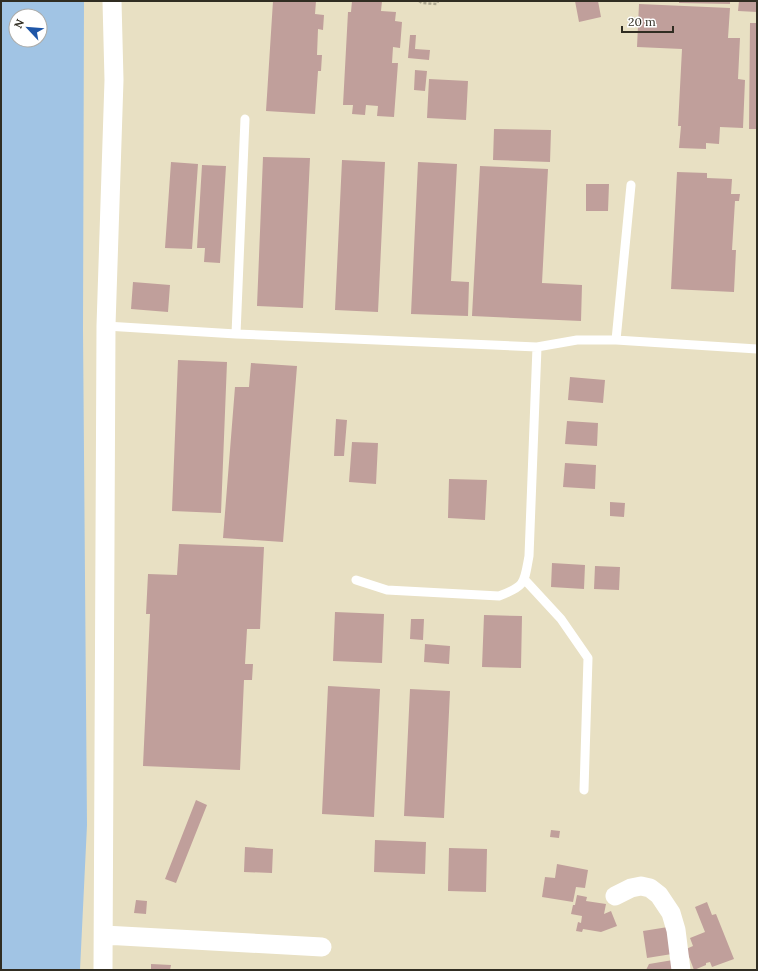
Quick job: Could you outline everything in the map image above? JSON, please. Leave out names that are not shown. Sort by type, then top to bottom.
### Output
[{"type":"street","points":[[103,970],[106,326],[114,80],[112,1]]},
{"type":"street","points":[[615,896],[631,888],[641,886],[650,888],[659,895],[671,913],[676,930],[681,970]]},
{"type":"street","points":[[104,935],[322,947]]},
{"type":"lane","points":[[236,334],[245,119]]},
{"type":"lane","points":[[616,340],[631,185]]},
{"type":"lane","points":[[106,326],[236,334],[537,347],[577,340],[616,340],[757,349]]},
{"type":"lane","points":[[356,580],[387,590],[499,596],[514,590],[525,580],[529,556],[537,347]]},
{"type":"lane","points":[[525,580],[561,619],[588,658],[584,790]]},
{"type":"path","points":[[419,1],[422,3],[437,4],[438,1]]},
{"type":"water","points":[[1,1],[84,1],[83,330],[87,825],[80,970],[1,970]]},
{"type":"building","points":[[273,1],[316,1],[315,14],[324,15],[323,30],[318,29],[317,55],[322,55],[321,71],[318,71],[315,114],[266,111]]},
{"type":"building","points":[[352,1],[382,1],[381,11],[396,12],[395,21],[402,22],[400,48],[393,47],[392,63],[398,63],[394,117],[377,116],[378,106],[366,105],[365,115],[352,114],[353,105],[343,105],[348,12],[351,12]]},
{"type":"building","points":[[575,1],[598,1],[601,17],[579,22]]},
{"type":"building","points":[[679,1],[730,1],[730,4],[679,3]]},
{"type":"building","points":[[739,1],[757,1],[757,12],[738,11]]},
{"type":"building","points":[[639,4],[730,8],[728,38],[740,38],[738,79],[745,80],[743,128],[720,127],[719,144],[706,143],[706,149],[679,148],[681,126],[678,126],[682,49],[637,47]]},
{"type":"building","points":[[750,23],[757,23],[757,129],[749,129]]},
{"type":"building","points":[[410,35],[416,35],[415,49],[430,50],[429,60],[408,58]]},
{"type":"building","points":[[415,70],[427,71],[425,91],[414,90]]},
{"type":"building","points":[[429,79],[468,81],[466,120],[427,118]]},
{"type":"building","points":[[494,129],[551,130],[550,162],[493,160]]},
{"type":"building","points":[[263,157],[310,158],[303,308],[257,306]]},
{"type":"building","points":[[342,160],[385,162],[378,312],[335,310]]},
{"type":"building","points":[[171,162],[198,164],[192,249],[165,248]]},
{"type":"building","points":[[418,162],[457,164],[451,281],[469,282],[468,316],[411,314]]},
{"type":"building","points":[[202,165],[226,166],[220,263],[204,262],[205,248],[197,248]]},
{"type":"building","points":[[480,166],[548,169],[542,283],[582,285],[581,321],[472,316]]},
{"type":"building","points":[[677,172],[707,173],[707,178],[732,179],[731,194],[740,194],[739,201],[735,201],[732,250],[736,250],[734,292],[671,289]]},
{"type":"building","points":[[586,184],[609,184],[608,211],[586,211]]},
{"type":"building","points":[[133,282],[170,285],[168,312],[131,309]]},
{"type":"building","points":[[178,360],[227,362],[221,513],[172,511]]},
{"type":"building","points":[[251,363],[297,366],[283,542],[223,538],[235,387],[249,387]]},
{"type":"building","points":[[570,377],[605,380],[603,403],[568,400]]},
{"type":"building","points":[[336,419],[347,420],[344,456],[334,456]]},
{"type":"building","points":[[567,421],[598,423],[597,446],[565,444]]},
{"type":"building","points":[[352,442],[378,443],[376,484],[349,482]]},
{"type":"building","points":[[565,463],[596,465],[595,489],[563,487]]},
{"type":"building","points":[[449,479],[487,480],[485,520],[448,518]]},
{"type":"building","points":[[610,502],[625,503],[624,517],[610,516]]},
{"type":"building","points":[[179,544],[264,547],[260,629],[247,629],[245,664],[253,664],[252,680],[244,680],[240,770],[143,766],[150,614],[146,614],[148,574],[177,575]]},
{"type":"building","points":[[552,563],[585,565],[584,589],[551,587]]},
{"type":"building","points":[[595,566],[620,567],[619,590],[594,589]]},
{"type":"building","points":[[335,612],[384,614],[382,663],[333,661]]},
{"type":"building","points":[[484,615],[522,616],[521,668],[482,667]]},
{"type":"building","points":[[411,619],[424,619],[423,640],[410,639]]},
{"type":"building","points":[[425,644],[450,646],[449,664],[424,662]]},
{"type":"building","points":[[328,686],[380,689],[374,817],[322,814]]},
{"type":"building","points":[[410,689],[450,691],[444,818],[404,816]]},
{"type":"building","points":[[196,800],[207,805],[176,883],[165,879]]},
{"type":"building","points":[[551,830],[560,831],[559,838],[550,837]]},
{"type":"building","points":[[375,840],[426,842],[425,874],[374,872]]},
{"type":"building","points":[[245,847],[273,849],[272,873],[244,872]]},
{"type":"building","points":[[449,848],[487,849],[486,892],[448,891]]},
{"type":"building","points":[[557,864],[588,870],[585,888],[576,887],[573,902],[542,897],[545,877],[555,878]]},
{"type":"building","points":[[577,895],[587,897],[586,901],[606,904],[604,914],[611,911],[617,926],[601,932],[583,929],[582,932],[576,931],[578,922],[581,923],[582,916],[571,914]]},
{"type":"building","points":[[136,900],[147,901],[146,914],[134,913]]},
{"type":"building","points":[[707,902],[712,915],[716,914],[734,959],[712,967],[710,962],[706,963],[706,965],[694,970],[686,949],[693,946],[690,938],[705,932],[695,907]]},
{"type":"building","points":[[668,927],[672,954],[647,958],[643,931]]},
{"type":"building","points":[[673,960],[676,970],[646,970],[649,964]]},
{"type":"building","points":[[151,964],[171,965],[170,970],[151,970]]}]
